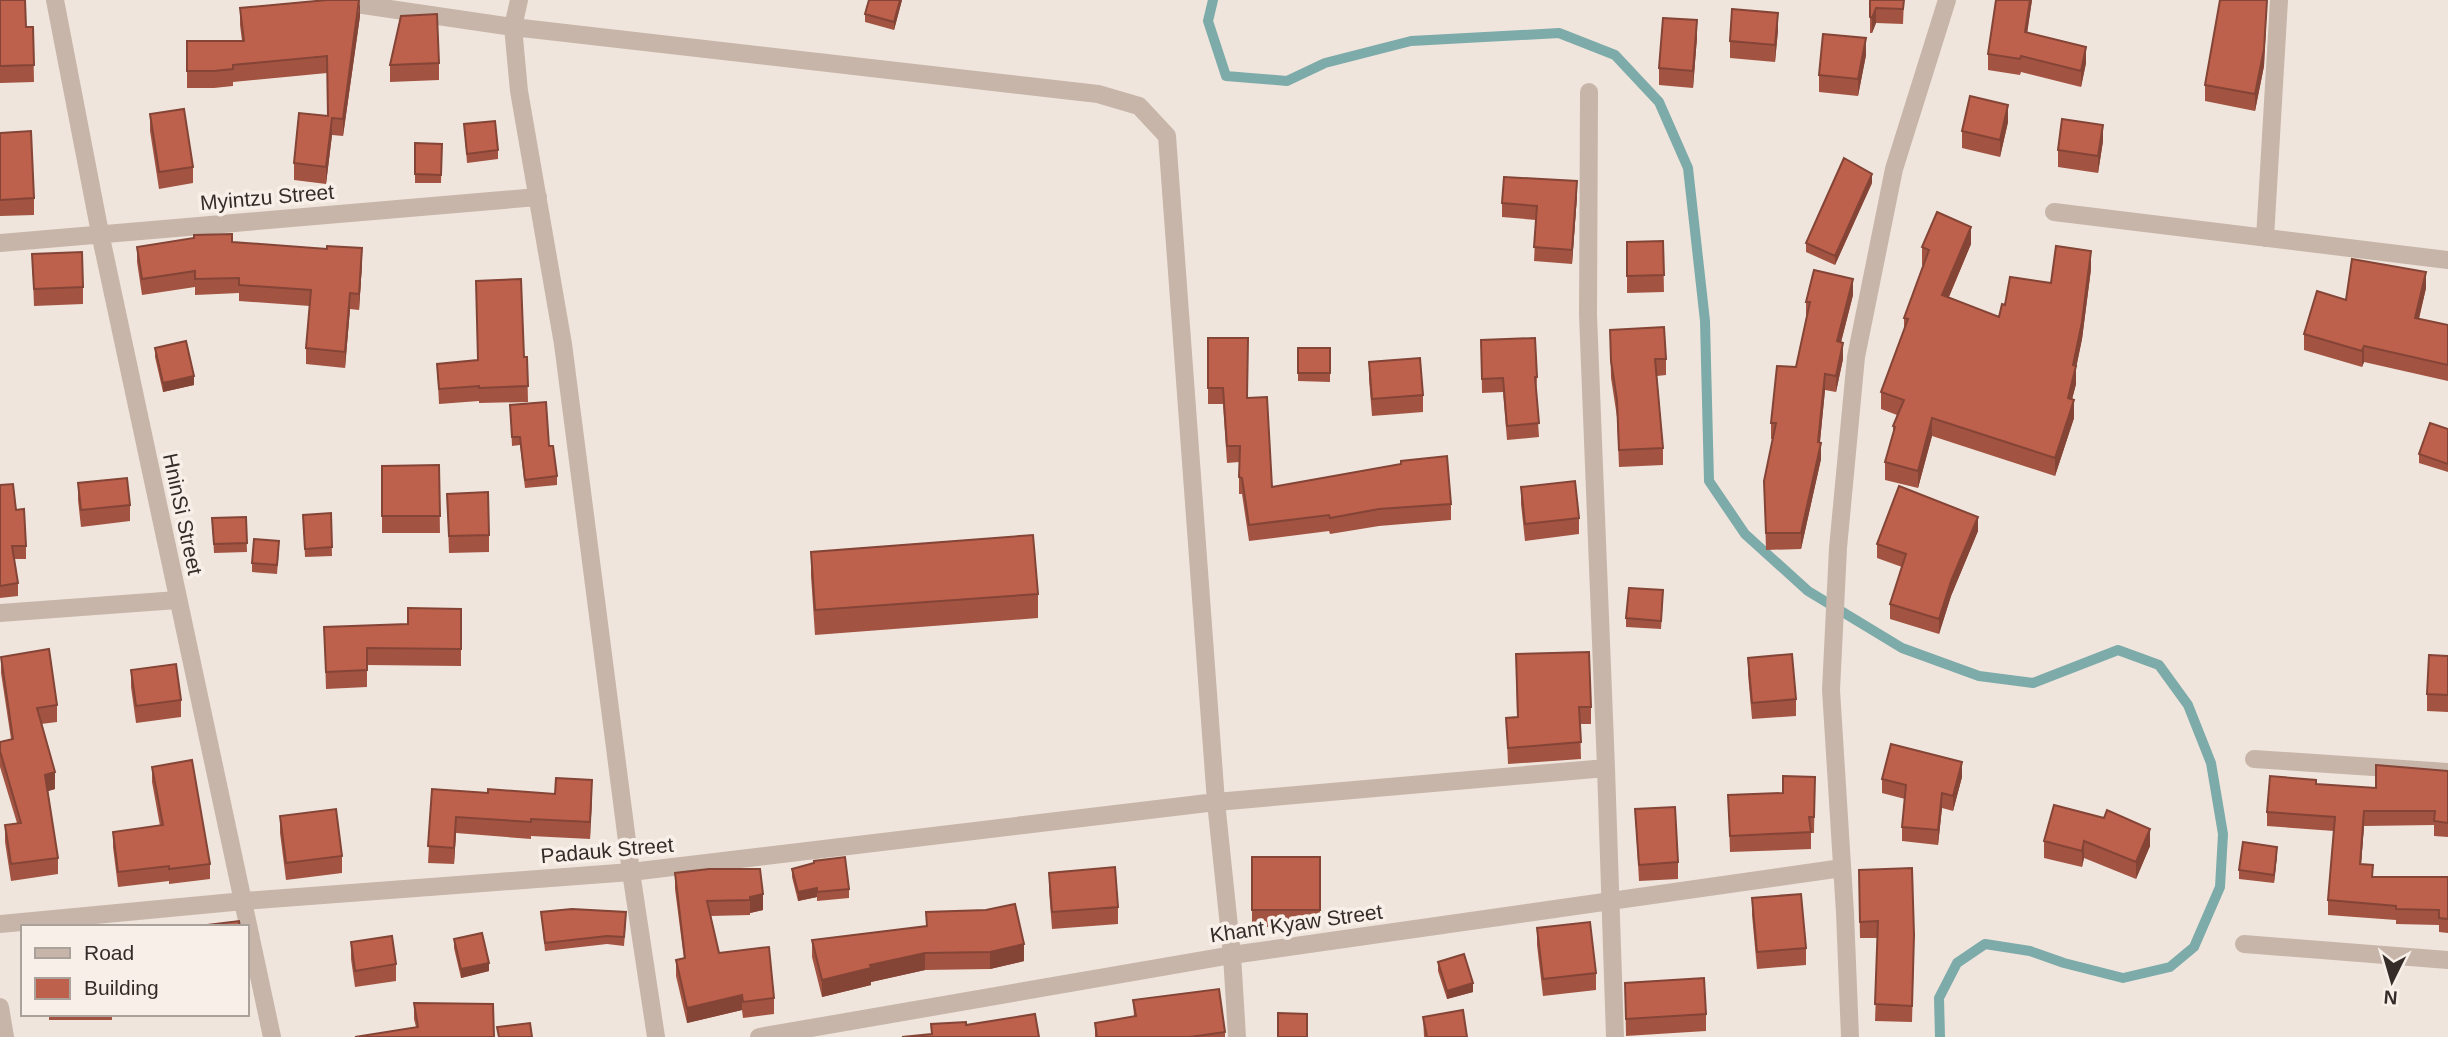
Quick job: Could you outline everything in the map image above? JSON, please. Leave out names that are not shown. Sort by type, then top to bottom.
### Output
[{"type":"street","name":"HninSi Street","points":[[55,0],[100,233],[272,1037]]},
{"type":"street","points":[[329,0],[513,27],[1098,94],[1139,106],[1167,136],[1216,802],[1232,955],[1237,1037]]},
{"type":"street","points":[[519,0],[513,27],[519,90],[563,344],[631,872],[656,1037]]},
{"type":"street","points":[[1850,1037],[1831,690],[1838,548],[1858,343],[1894,169],[1947,0]]},
{"type":"street","points":[[2265,238],[2279,0]]},
{"type":"street","points":[[1589,92],[1588,315],[1615,1037]]},
{"type":"street","name":"Myintzu Street","points":[[0,243],[538,197]]},
{"type":"street","points":[[2054,212],[2448,260]]},
{"type":"street","points":[[0,613],[177,600]]},
{"type":"street","points":[[2254,759],[2448,772]]},
{"type":"street","name":"Padauk Street","points":[[0,924],[244,901],[631,872],[1216,802],[1606,768]]},
{"type":"street","name":"Khant Kyaw Street","points":[[759,1037],[1232,955],[1842,868]]},
{"type":"street","points":[[2244,944],[2448,960]]},
{"type":"street","points":[[0,1007],[5,1037]]},
{"type":"building","points":[[0,0],[25,0],[26,27],[33,27],[34,65],[0,66]]},
{"type":"building","points":[[327,0],[359,0],[343,119],[332,118],[326,167],[294,163],[299,113],[328,116],[327,56],[233,65],[233,69],[187,71],[187,41],[244,41],[240,8]]},
{"type":"building","points":[[869,0],[900,0],[894,22],[865,14]]},
{"type":"building","points":[[1870,0],[1904,0],[1903,9],[1876,8],[1872,18]]},
{"type":"building","points":[[1996,0],[2030,0],[2025,32],[2086,47],[2081,71],[2021,56],[2020,59],[1988,54]]},
{"type":"building","points":[[2220,0],[2267,0],[2264,49],[2255,94],[2205,85]]},
{"type":"building","points":[[1732,9],[1778,13],[1775,45],[1730,41]]},
{"type":"building","points":[[437,14],[439,63],[390,65],[401,16]]},
{"type":"building","points":[[1663,18],[1697,20],[1693,71],[1659,68]]},
{"type":"building","points":[[1823,34],[1866,38],[1858,79],[1819,75]]},
{"type":"building","points":[[1970,96],[2008,105],[2000,140],[1962,131]]},
{"type":"building","points":[[184,109],[193,167],[159,172],[150,114]]},
{"type":"building","points":[[2062,119],[2103,125],[2098,156],[2058,150]]},
{"type":"building","points":[[495,121],[498,150],[467,154],[464,124]]},
{"type":"building","points":[[31,131],[34,198],[0,200],[0,133]]},
{"type":"building","points":[[415,143],[442,144],[441,175],[415,174]]},
{"type":"building","points":[[1844,158],[1872,174],[1835,256],[1806,243]]},
{"type":"building","points":[[1504,177],[1577,181],[1572,250],[1534,247],[1537,206],[1502,203]]},
{"type":"building","points":[[1937,212],[1971,227],[1942,295],[1999,317],[2002,304],[2005,305],[2010,277],[2051,283],[2056,246],[2091,251],[2082,322],[2073,365],[2076,366],[2068,398],[2074,400],[2055,458],[1932,418],[1918,471],[1885,462],[1895,427],[1893,426],[1904,400],[1881,392],[1908,319],[1904,318],[1929,250],[1922,247]]},
{"type":"building","points":[[232,234],[232,242],[327,249],[327,246],[362,248],[359,294],[350,293],[345,352],[306,348],[311,290],[239,285],[239,278],[195,279],[195,271],[142,279],[137,247],[194,238],[194,235]]},
{"type":"building","points":[[1663,241],[1664,275],[1627,276],[1627,242]]},
{"type":"building","points":[[82,252],[83,287],[34,289],[32,254]]},
{"type":"building","points":[[2352,259],[2426,272],[2415,318],[2448,325],[2448,365],[2364,346],[2362,351],[2304,334],[2317,291],[2346,300]]},
{"type":"building","points":[[1814,270],[1853,279],[1837,341],[1843,343],[1836,376],[1825,374],[1818,442],[1821,443],[1801,533],[1766,533],[1764,481],[1776,423],[1771,423],[1777,366],[1796,367]]},
{"type":"building","points":[[521,279],[528,386],[439,389],[437,364],[478,360],[476,281]]},
{"type":"building","points":[[1664,327],[1666,359],[1655,359],[1663,448],[1619,450],[1610,330]]},
{"type":"building","points":[[1208,338],[1248,338],[1247,398],[1267,397],[1272,487],[1401,464],[1401,461],[1447,456],[1451,504],[1379,509],[1330,518],[1329,515],[1249,525],[1242,478],[1239,477],[1240,446],[1227,446],[1223,388],[1208,388]]},
{"type":"building","points":[[1535,338],[1539,423],[1507,426],[1503,378],[1482,379],[1481,340]]},
{"type":"building","points":[[186,341],[194,376],[163,383],[155,348]]},
{"type":"building","points":[[1298,348],[1330,348],[1330,373],[1298,373]]},
{"type":"building","points":[[1420,358],[1423,395],[1372,399],[1369,362]]},
{"type":"building","points":[[546,402],[549,446],[553,446],[557,476],[525,480],[520,437],[512,437],[510,405]]},
{"type":"building","points":[[2430,423],[2448,429],[2448,464],[2419,454]]},
{"type":"building","points":[[439,465],[440,516],[382,516],[382,466]]},
{"type":"building","points":[[127,478],[130,505],[81,510],[78,483]]},
{"type":"building","points":[[1575,481],[1579,518],[1525,524],[1521,487]]},
{"type":"building","points":[[13,484],[16,510],[24,509],[26,546],[12,546],[18,583],[0,586],[0,485]]},
{"type":"building","points":[[1899,486],[1978,517],[1951,581],[1939,619],[1890,604],[1906,554],[1877,544]]},
{"type":"building","points":[[488,492],[489,535],[449,536],[447,494]]},
{"type":"building","points":[[331,513],[332,547],[305,549],[303,515]]},
{"type":"building","points":[[246,517],[247,543],[214,544],[212,518]]},
{"type":"building","points":[[1033,535],[1038,594],[815,610],[811,552]]},
{"type":"building","points":[[254,539],[279,541],[277,565],[252,563]]},
{"type":"building","points":[[1629,588],[1663,590],[1661,621],[1626,618]]},
{"type":"building","points":[[408,608],[461,609],[461,649],[367,648],[367,670],[326,672],[324,627],[408,624]]},
{"type":"building","points":[[49,649],[57,705],[37,708],[55,772],[45,775],[58,858],[11,864],[5,825],[21,823],[0,751],[0,742],[13,739],[1,657]]},
{"type":"building","points":[[1589,652],[1591,707],[1579,707],[1581,742],[1508,748],[1506,718],[1518,717],[1516,654]]},
{"type":"building","points":[[1792,654],[1796,699],[1752,703],[1748,658]]},
{"type":"building","points":[[2429,655],[2448,656],[2448,695],[2427,694]]},
{"type":"building","points":[[176,664],[181,700],[136,706],[131,670]]},
{"type":"building","points":[[1891,744],[1962,762],[1953,796],[1942,793],[1938,830],[1902,827],[1906,785],[1882,779]]},
{"type":"building","points":[[192,760],[210,864],[118,872],[113,832],[163,825],[152,767]]},
{"type":"building","points":[[2376,765],[2448,771],[2448,823],[2434,821],[2435,811],[2364,811],[2360,864],[2373,865],[2372,877],[2448,877],[2448,919],[2439,918],[2439,910],[2396,909],[2396,906],[2328,900],[2335,817],[2267,812],[2270,776],[2316,780],[2316,784],[2376,788]]},
{"type":"building","points":[[1783,776],[1815,777],[1814,817],[1809,817],[1811,832],[1730,836],[1728,795],[1783,793]]},
{"type":"building","points":[[556,778],[592,780],[590,822],[531,819],[531,822],[456,817],[454,848],[428,846],[432,789],[488,793],[488,789],[555,794]]},
{"type":"building","points":[[2054,805],[2104,818],[2107,810],[2150,829],[2136,862],[2084,841],[2082,851],[2044,841]]},
{"type":"building","points":[[1675,807],[1678,862],[1639,865],[1635,809]]},
{"type":"building","points":[[336,809],[342,856],[286,863],[280,816]]},
{"type":"building","points":[[2243,842],[2277,847],[2274,875],[2239,870]]},
{"type":"building","points":[[845,857],[849,889],[817,892],[817,888],[798,892],[792,869],[814,861]]},
{"type":"building","points":[[1252,857],[1320,857],[1320,910],[1252,910]]},
{"type":"building","points":[[1115,867],[1118,907],[1052,912],[1049,873]]},
{"type":"building","points":[[1912,868],[1912,1006],[1875,1004],[1878,921],[1860,922],[1859,870]]},
{"type":"building","points":[[709,869],[760,869],[763,894],[750,897],[750,900],[707,901],[719,953],[769,947],[774,998],[743,1002],[742,995],[687,1008],[676,960],[685,958],[675,873]]},
{"type":"building","points":[[1801,894],[1806,948],[1757,952],[1752,898]]},
{"type":"building","points":[[1015,904],[1024,944],[990,952],[925,953],[870,965],[871,968],[822,980],[812,940],[927,926],[926,912],[986,910]]},
{"type":"building","points":[[572,909],[626,912],[624,937],[607,936],[545,943],[541,912]]},
{"type":"building","points":[[239,921],[240,925],[208,925]]},
{"type":"building","points":[[1590,922],[1596,973],[1543,979],[1537,928]]},
{"type":"building","points":[[482,933],[489,963],[461,969],[454,939]]},
{"type":"building","points":[[392,936],[396,964],[355,971],[351,942]]},
{"type":"building","points":[[1464,954],[1473,983],[1447,991],[1438,962]]},
{"type":"building","points":[[1704,978],[1706,1014],[1626,1019],[1625,983]]},
{"type":"building","points":[[1219,989],[1225,1032],[1190,1037],[1097,1037],[1095,1023],[1136,1016],[1133,1000]]},
{"type":"building","points":[[414,1003],[493,1004],[494,1037],[355,1037],[418,1027]]},
{"type":"building","points":[[1463,1010],[1467,1037],[1427,1037],[1423,1017]]},
{"type":"building","points":[[1278,1013],[1307,1014],[1307,1037],[1278,1037]]},
{"type":"building","points":[[1035,1014],[1039,1037],[902,1037],[932,1034],[931,1024],[966,1022],[966,1025]]},
{"type":"building","points":[[530,1023],[532,1037],[499,1037],[497,1027]]},
{"type":"waterway","points":[[1213,0],[1208,21],[1226,76],[1287,81],[1325,63],[1411,41],[1559,33],[1615,55],[1659,102],[1688,168],[1705,321],[1709,481],[1745,534],[1808,591],[1902,648],[1979,676],[2033,683],[2118,650],[2159,665],[2188,705],[2211,763],[2223,834],[2220,887],[2194,947],[2170,967],[2123,978],[2030,951],[1985,944],[1957,963],[1939,998],[1940,1037]]}]
